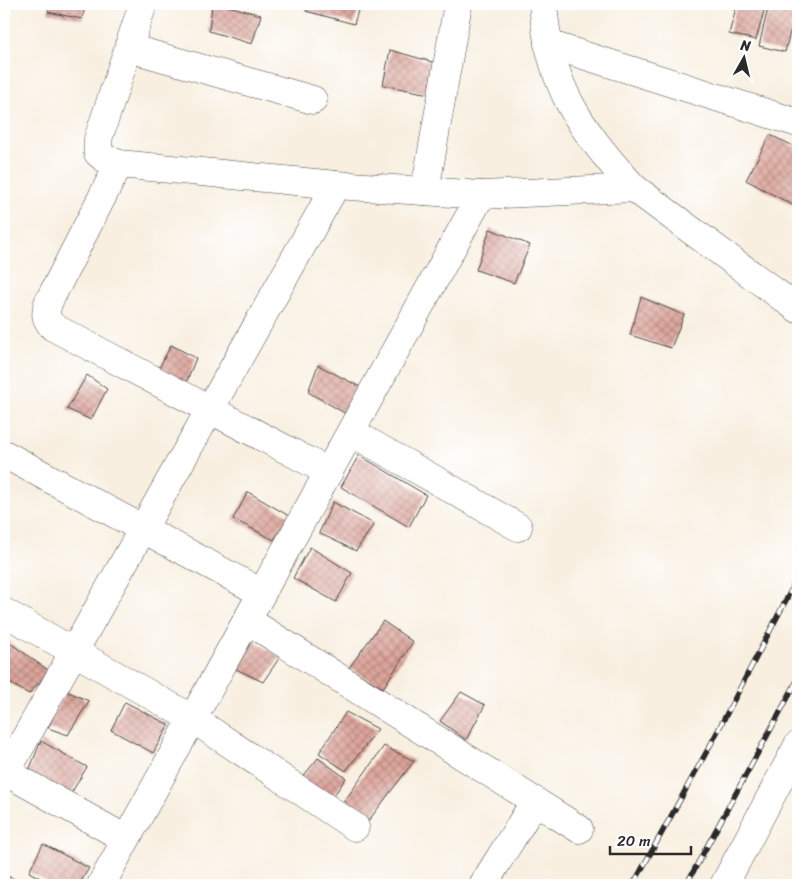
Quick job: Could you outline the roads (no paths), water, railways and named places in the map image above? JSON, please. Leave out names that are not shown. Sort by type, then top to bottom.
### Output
[{"type":"street","points":[[143,4],[97,146],[98,153],[104,158],[119,164],[336,185],[481,195],[634,188]]},
{"type":"street","points":[[425,191],[458,4]]},
{"type":"street","points":[[543,4],[548,44],[559,82],[571,108],[592,141],[634,188],[798,309]]},
{"type":"street","points":[[548,44],[798,123]]},
{"type":"street","points":[[129,48],[313,100]]},
{"type":"street","points":[[119,164],[48,303],[46,320],[53,327],[329,472]]},
{"type":"street","points":[[126,839],[5,773],[336,185]]},
{"type":"street","points":[[101,885],[481,195]]},
{"type":"street","points":[[351,432],[518,527]]},
{"type":"street","points":[[4,454],[262,593]]},
{"type":"street","points":[[4,612],[193,719],[355,828]]},
{"type":"street","points":[[247,620],[578,829]]},
{"type":"street","points":[[724,885],[798,745]]},
{"type":"street","points":[[483,885],[535,801]]},
{"type":"railway","points":[[633,885],[712,742],[798,577]]},
{"type":"railway","points":[[686,885],[798,679]]}]
